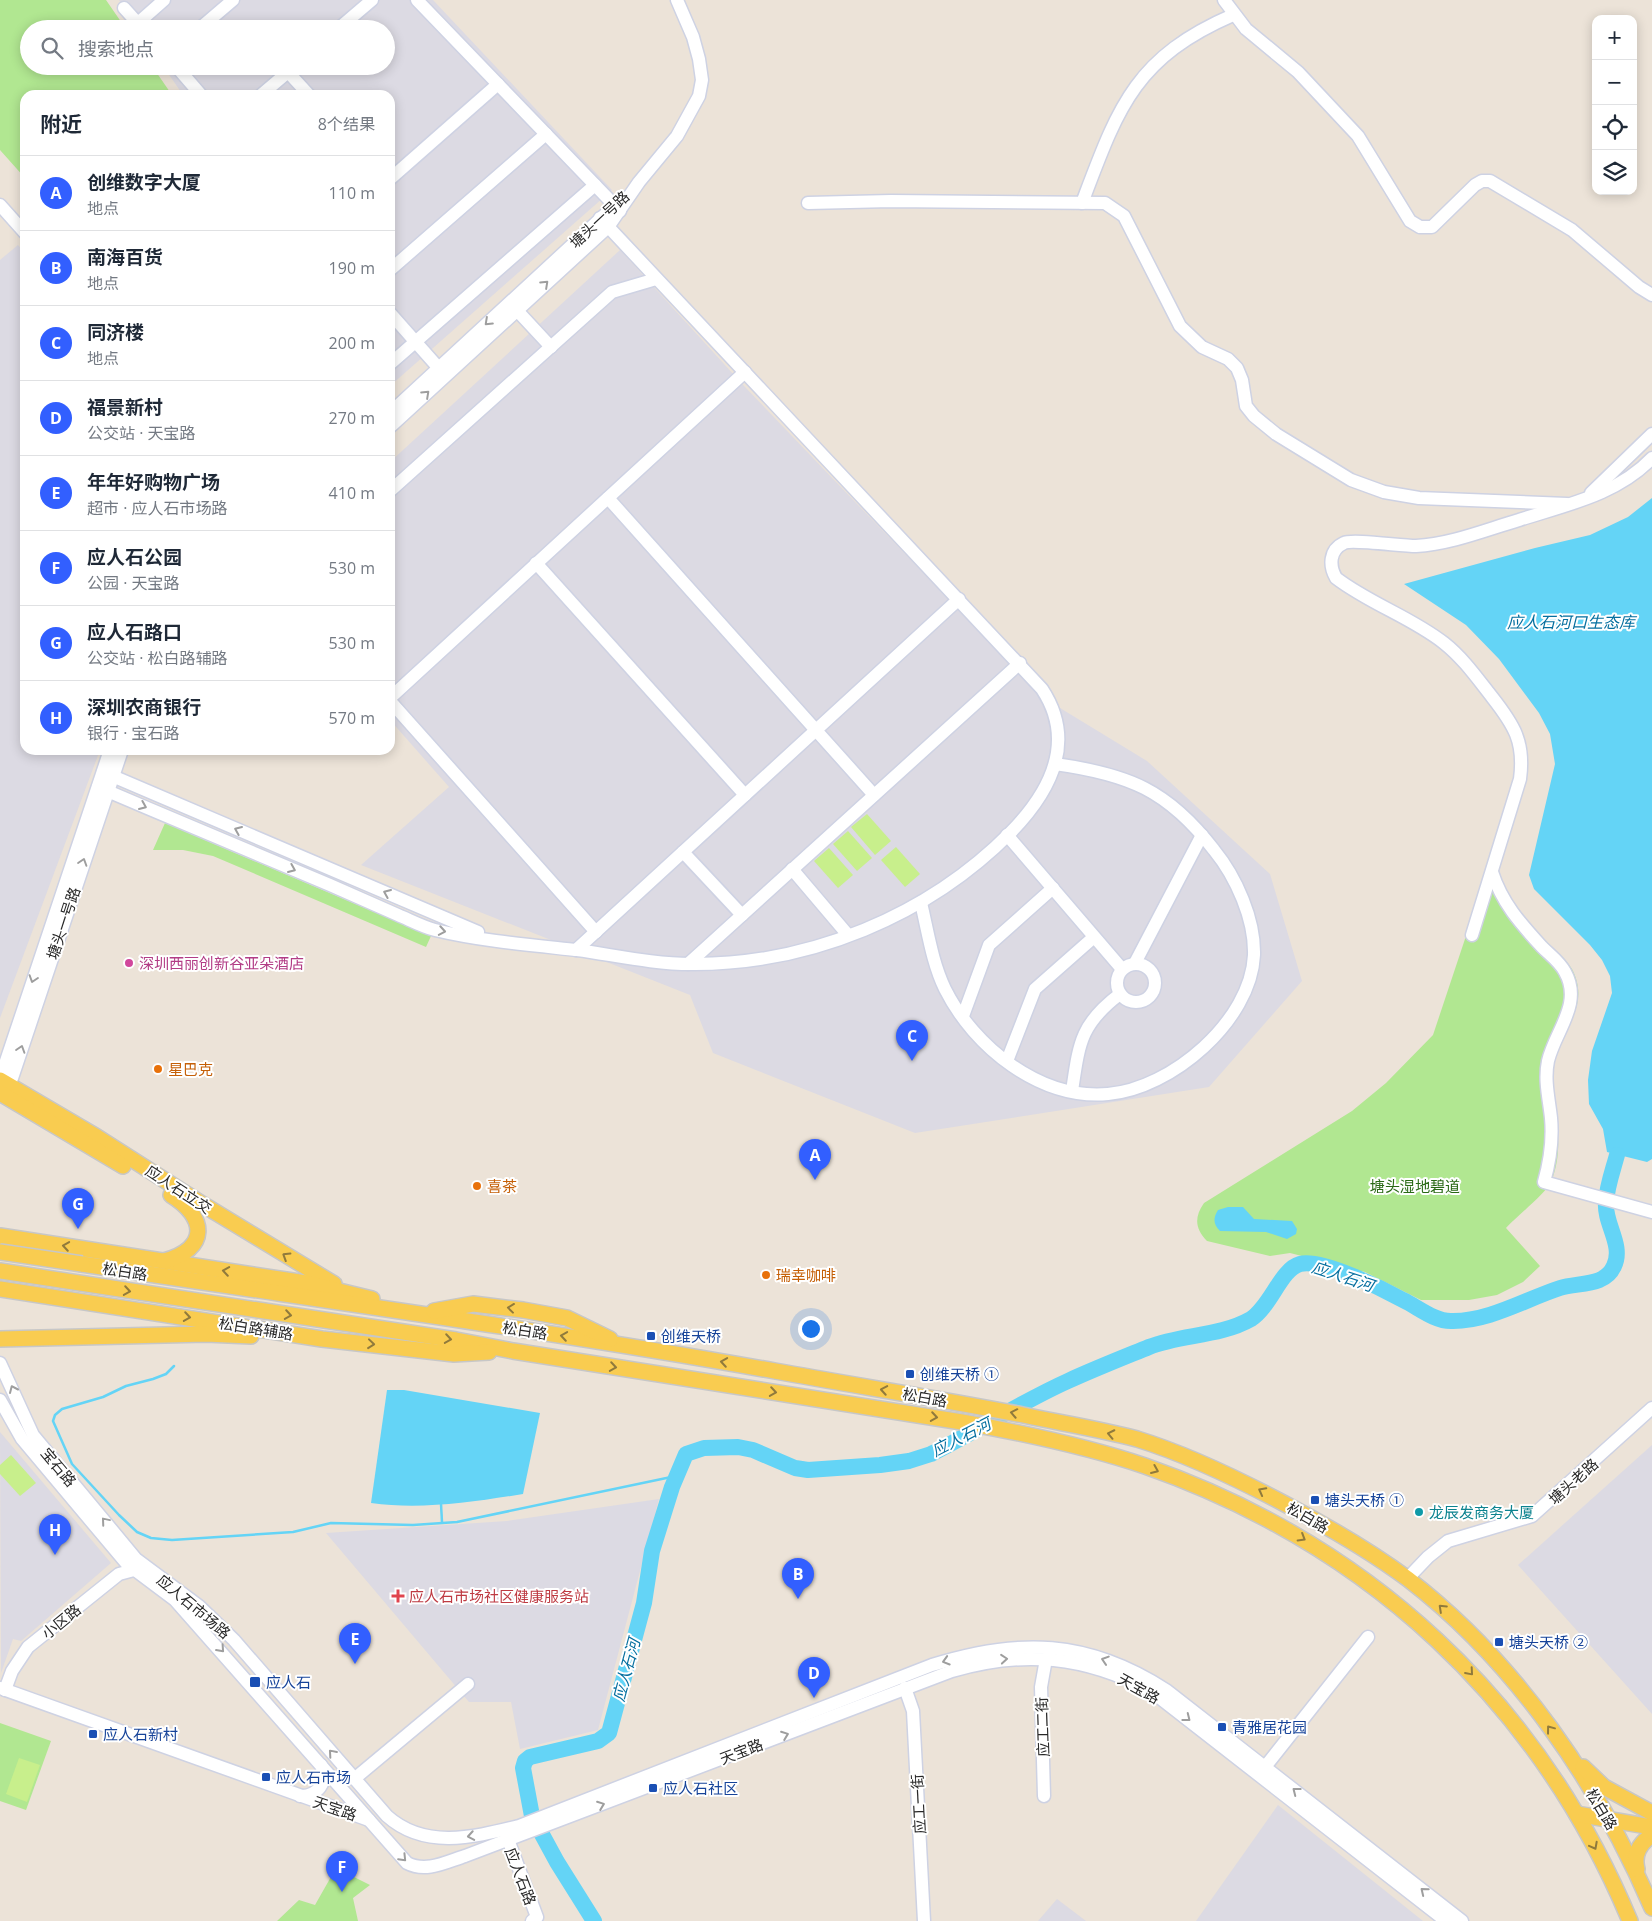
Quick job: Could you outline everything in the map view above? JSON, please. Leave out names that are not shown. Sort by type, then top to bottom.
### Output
[{"type":"main road","points":[[3,1087],[175,1198],[191,1211],[199,1228],[194,1245],[176,1258],[162,1261]]},
{"type":"main road","name":"应人石立交","points":[[3,1087],[97,1137],[306,1269],[360,1295]]},
{"type":"main road","points":[[0,1236],[306,1283],[360,1295],[421,1313]]},
{"type":"main road","points":[[0,1256],[9,1245],[25,1240]]},
{"type":"main road","name":"松白路","points":[[0,1252],[317,1300],[421,1313],[622,1345],[984,1408],[1138,1440],[1230,1474],[1307,1516],[1407,1579],[1445,1612],[1485,1651],[1507,1675],[1562,1745],[1605,1812],[1638,1875],[1652,1908]]},
{"type":"main road","name":"松白路","points":[[0,1271],[456,1340],[512,1351],[962,1422],[1024,1433],[1145,1466],[1254,1512],[1301,1537],[1342,1563],[1376,1588],[1418,1622],[1465,1666],[1532,1747],[1577,1814],[1622,1901],[1630,1921]]},
{"type":"main road","points":[[0,1277],[8,1288],[17,1291]]},
{"type":"main road","name":"松白路辅路","points":[[0,1289],[322,1339],[454,1354],[512,1351]]},
{"type":"main road","points":[[0,1293],[17,1291]]},
{"type":"main road","points":[[0,1339],[206,1334],[322,1339]]},
{"type":"main road","points":[[1562,1745],[1604,1787],[1652,1813]]},
{"type":"main road","points":[[1605,1812],[1615,1807],[1652,1813]]},
{"type":"main road","points":[[1577,1814],[1605,1812],[1652,1827]]},
{"type":"main road","points":[[1638,1875],[1636,1856],[1639,1847],[1652,1835]]},
{"type":"main road","points":[[1622,1901],[1621,1892],[1629,1884],[1639,1884],[1644,1890]]},
{"type":"street","points":[[146,20],[164,0]]},
{"type":"street","points":[[209,20],[232,0]]},
{"type":"street","points":[[349,20],[372,0]]},
{"type":"street","points":[[417,0],[617,208]]},
{"type":"street","name":"塘头一号路","points":[[395,422],[442,372],[604,222],[678,136],[699,96],[702,80],[699,59],[677,0]]},
{"type":"street","points":[[1224,0],[1233,15],[1246,29],[1298,72],[1358,136],[1410,220],[1420,228],[1432,227],[1475,185],[1482,181],[1490,181],[1572,230],[1639,287],[1652,295]]},
{"type":"street","points":[[124,8],[135,20]]},
{"type":"street","points":[[1082,203],[1112,124],[1134,88],[1150,69],[1174,47],[1202,28],[1233,15]]},
{"type":"street","points":[[184,75],[197,90]]},
{"type":"street","points":[[267,90],[284,75]]},
{"type":"street","points":[[295,75],[306,90]]},
{"type":"street","points":[[395,175],[498,84]]},
{"type":"street","points":[[395,266],[546,134]]},
{"type":"street","points":[[395,360],[595,185]]},
{"type":"street","points":[[808,203],[891,201],[1105,203],[1124,216],[1180,326],[1190,338],[1202,347],[1228,359],[1237,368],[1242,380],[1246,406],[1254,416],[1276,434],[1351,480],[1384,492],[1419,498],[1567,504]]},
{"type":"street","points":[[0,205],[20,227]]},
{"type":"street","points":[[103,789],[433,929],[496,940],[688,964],[758,958],[804,949],[874,926],[921,903],[959,878],[1007,835],[1039,798],[1048,783],[1055,764],[1058,727],[1054,712],[1042,689],[1020,663],[604,222]]},
{"type":"street","points":[[395,487],[612,292],[656,279]]},
{"type":"street","points":[[513,306],[551,347]]},
{"type":"street","points":[[395,319],[442,372]]},
{"type":"street","name":"塘头一号路","points":[[395,409],[442,372]]},
{"type":"street","points":[[395,695],[744,372]]},
{"type":"street","points":[[1586,498],[1652,434]]},
{"type":"street","points":[[1472,936],[1520,780],[1521,753],[1514,728],[1471,670],[1453,650],[1431,634],[1343,584],[1336,578],[1331,563],[1332,554],[1344,543],[1352,541],[1398,546],[1445,542],[1586,498],[1621,483],[1652,458]]},
{"type":"street","points":[[608,498],[874,796]]},
{"type":"street","points":[[536,563],[745,795]]},
{"type":"street","points":[[576,950],[959,599]]},
{"type":"street","points":[[688,964],[1020,663]]},
{"type":"street","points":[[395,706],[596,932]]},
{"type":"street","name":"塘头一号路","points":[[108,774],[110,755]]},
{"type":"street","name":"塘头一号路","points":[[3,1087],[108,774],[119,755]]},
{"type":"street","points":[[921,903],[939,976],[952,1001],[979,1036],[1007,1062],[1040,1082],[1072,1091],[1108,1094],[1131,1089],[1156,1080],[1181,1065],[1204,1047],[1231,1016],[1240,1000],[1248,985],[1254,954],[1249,924],[1230,872],[1202,835],[1162,797],[1134,782],[1105,772],[1055,764]]},
{"type":"street","points":[[108,774],[496,940]]},
{"type":"street","points":[[1007,835],[1122,969]]},
{"type":"street","points":[[1136,963],[1202,835]]},
{"type":"street","points":[[683,852],[742,916]]},
{"type":"street","points":[[792,870],[848,935]]},
{"type":"street","points":[[1492,872],[1507,906],[1522,926],[1558,962],[1570,982],[1570,1006],[1552,1045],[1547,1064],[1546,1084],[1552,1135],[1544,1182],[1652,1212]]},
{"type":"street","points":[[963,1016],[989,945],[1053,888]]},
{"type":"street","points":[[1007,1062],[1035,989],[1094,937]]},
{"type":"street","points":[[1136,963],[1144,965],[1151,970],[1155,985],[1152,993],[1146,999],[1138,1002],[1127,1000],[1120,994],[1116,983],[1122,969],[1136,963]]},
{"type":"street","points":[[1072,1091],[1078,1051],[1082,1038],[1096,1015],[1120,994]]},
{"type":"street","name":"宝石路","points":[[0,1363],[32,1435],[135,1564]]},
{"type":"street","name":"宝石路","points":[[0,1400],[22,1440],[135,1564]]},
{"type":"street","name":"塘头老路","points":[[1407,1579],[1428,1556],[1455,1538],[1532,1516],[1652,1408]]},
{"type":"street","name":"应人石市场路","points":[[135,1564],[234,1640],[387,1816]]},
{"type":"street","name":"小区路","points":[[2,1689],[28,1647],[119,1574],[135,1564]]},
{"type":"street","name":"应人石市场路","points":[[179,1596],[371,1821]]},
{"type":"street","points":[[1265,1767],[1368,1637]]},
{"type":"street","name":"天宝路","points":[[553,1818],[932,1665],[970,1654],[1003,1648],[1036,1646],[1101,1658],[1124,1666],[1166,1690],[1462,1921]]},
{"type":"street","name":"天宝路","points":[[2,1689],[371,1821],[407,1863],[415,1867],[425,1868],[439,1864],[506,1835],[952,1671],[995,1660],[1046,1659],[1087,1665],[1131,1680],[1151,1691],[1446,1921]]},
{"type":"street","name":"应工二街","points":[[1044,1796],[1041,1686],[1046,1659]]},
{"type":"street","points":[[354,1779],[468,1684]]},
{"type":"street","name":"应工一街","points":[[905,1688],[913,1711],[924,1921]]},
{"type":"street","points":[[297,1795],[310,1795],[321,1787],[324,1775],[320,1762]]},
{"type":"street","name":"天宝路","points":[[387,1816],[398,1826],[432,1838],[456,1839],[506,1835]]},
{"type":"street","name":"应人石路","points":[[506,1835],[537,1917],[532,1921]]},
{"type":"shaded area","points":[[119,0],[433,0],[612,190],[395,382],[395,90],[180,90],[169,75],[395,75],[395,20],[132,20]]},
{"type":"shaded area","points":[[18,245],[20,247],[20,755],[98,755],[0,1018],[0,260]]},
{"type":"shaded area","points":[[620,250],[745,387],[1042,697],[1147,761],[1270,874],[1302,981],[1209,1087],[915,1133],[713,1053],[690,995],[361,865],[449,787],[395,726],[395,457]]},
{"type":"shaded area","points":[[0,1432],[111,1563],[21,1641],[13,1639],[1,1673]]},
{"type":"shaded area","points":[[1652,1445],[1652,1714],[1518,1565]]},
{"type":"shaded area","points":[[659,1499],[598,1730],[520,1749],[511,1702],[469,1702],[326,1533],[507,1521]]},
{"type":"shaded area","points":[[1278,1805],[1423,1921],[1196,1921]]},
{"type":"shaded area","points":[[1057,1899],[1086,1921],[1038,1921]]},
{"type":"green space","points":[[0,0],[106,0],[120,20],[20,20],[20,75],[158,75],[169,90],[20,90],[20,172],[0,150]]},
{"type":"green space","points":[[867,814],[891,841],[875,855],[851,827]]},
{"type":"green space","points":[[165,823],[431,936],[426,947],[213,856],[183,850],[153,850]]},
{"type":"green space","points":[[848,831],[872,858],[857,871],[833,844]]},
{"type":"green space","points":[[896,847],[920,874],[905,887],[881,860]]},
{"type":"green space","points":[[829,848],[853,875],[838,888],[814,861]]},
{"type":"green space","name":"塘头湿地碧道","points":[[1489,867],[1498,870],[1507,891],[1519,910],[1567,962],[1572,969],[1577,983],[1578,996],[1576,1007],[1557,1053],[1554,1066],[1553,1080],[1558,1137],[1556,1167],[1548,1186],[1506,1228],[1540,1266],[1523,1282],[1497,1295],[1469,1300],[1421,1300],[1365,1272],[1290,1253],[1270,1256],[1207,1241],[1200,1232],[1197,1223],[1197,1218],[1204,1203],[1352,1111],[1386,1083],[1433,1035]]},
{"type":"green space","points":[[11,1455],[36,1483],[20,1496],[0,1474],[0,1465]]},
{"type":"green space","points":[[0,1723],[51,1741],[26,1810],[0,1801]]},
{"type":"green space","points":[[19,1758],[40,1765],[27,1802],[6,1794]]},
{"type":"green space","points":[[336,1868],[370,1885],[353,1898],[358,1921],[277,1921],[299,1900],[315,1905]]},
{"type":"water","name":"应人石河口生态库","points":[[1652,498],[1652,1159],[1647,1162],[1607,1152],[1603,1129],[1589,1104],[1588,1080],[1592,1051],[1612,993],[1610,976],[1602,960],[1590,945],[1534,889],[1529,875],[1555,764],[1550,734],[1539,713],[1499,659],[1466,625],[1404,584],[1590,535],[1628,517]]},
{"type":"water","points":[[1228,1207],[1243,1207],[1254,1219],[1292,1221],[1297,1229],[1296,1234],[1287,1239],[1266,1232],[1220,1231],[1214,1221],[1215,1216],[1218,1210]]},
{"type":"water","points":[[387,1390],[404,1390],[540,1413],[523,1494],[428,1505],[409,1506],[371,1503]]},
{"type":"waterway","name":"应人石河","points":[[594,1921],[557,1862],[532,1816],[523,1768],[525,1761],[530,1757],[598,1741],[609,1733],[644,1603],[652,1551],[672,1487],[686,1454],[704,1448],[738,1447],[753,1450],[795,1468],[808,1470],[909,1461],[931,1454],[1033,1398],[1108,1364],[1149,1347],[1226,1329],[1251,1319],[1264,1306],[1287,1273],[1293,1267],[1300,1264],[1310,1263],[1337,1270],[1394,1295],[1438,1319],[1451,1321],[1479,1318],[1560,1288],[1598,1281],[1610,1273],[1616,1258],[1617,1250],[1606,1210],[1606,1202],[1617,1155]]},
{"type":"waterway","points":[[174,1366],[166,1374],[153,1379],[126,1386],[103,1397],[62,1409],[55,1415],[53,1421],[72,1464],[137,1532],[151,1538],[172,1540],[293,1532],[331,1523],[413,1525],[457,1522],[676,1476]]},
{"type":"waterway","points":[[441,1504],[442,1522]]},
{"type":"place","name":"深圳西丽创新谷亚朵酒店","points":[[129,963]]},
{"type":"place","name":"同济楼","points":[[912,1061]]},
{"type":"place","name":"星巴克","points":[[158,1069]]},
{"type":"place","name":"创维数字大厦","points":[[815,1180]]},
{"type":"place","name":"喜茶","points":[[477,1186]]},
{"type":"place","name":"应人石路口","points":[[78,1229]]},
{"type":"place","name":"瑞幸咖啡","points":[[766,1275]]},
{"type":"place","name":"创维天桥","points":[[651,1336]]},
{"type":"place","name":"创维天桥 ①","points":[[910,1374]]},
{"type":"place","name":"塘头天桥 ①","points":[[1315,1500]]},
{"type":"place","name":"龙辰发商务大厦","points":[[1419,1512]]},
{"type":"place","name":"深圳农商银行","points":[[55,1555]]},
{"type":"place","name":"应人石市场社区健康服务站","points":[[398,1596]]},
{"type":"place","name":"南海百货","points":[[798,1599]]},
{"type":"place","name":"塘头天桥 ②","points":[[1499,1642]]},
{"type":"place","name":"年年好购物广场","points":[[355,1664]]},
{"type":"place","name":"应人石","points":[[255,1682]]},
{"type":"place","name":"福景新村","points":[[814,1698]]},
{"type":"place","name":"青雅居花园","points":[[1222,1727]]},
{"type":"place","name":"应人石新村","points":[[93,1734]]},
{"type":"place","name":"应人石市场","points":[[266,1777]]},
{"type":"place","name":"应人石社区","points":[[653,1788]]},
{"type":"place","name":"应人石公园","points":[[342,1892]]}]
